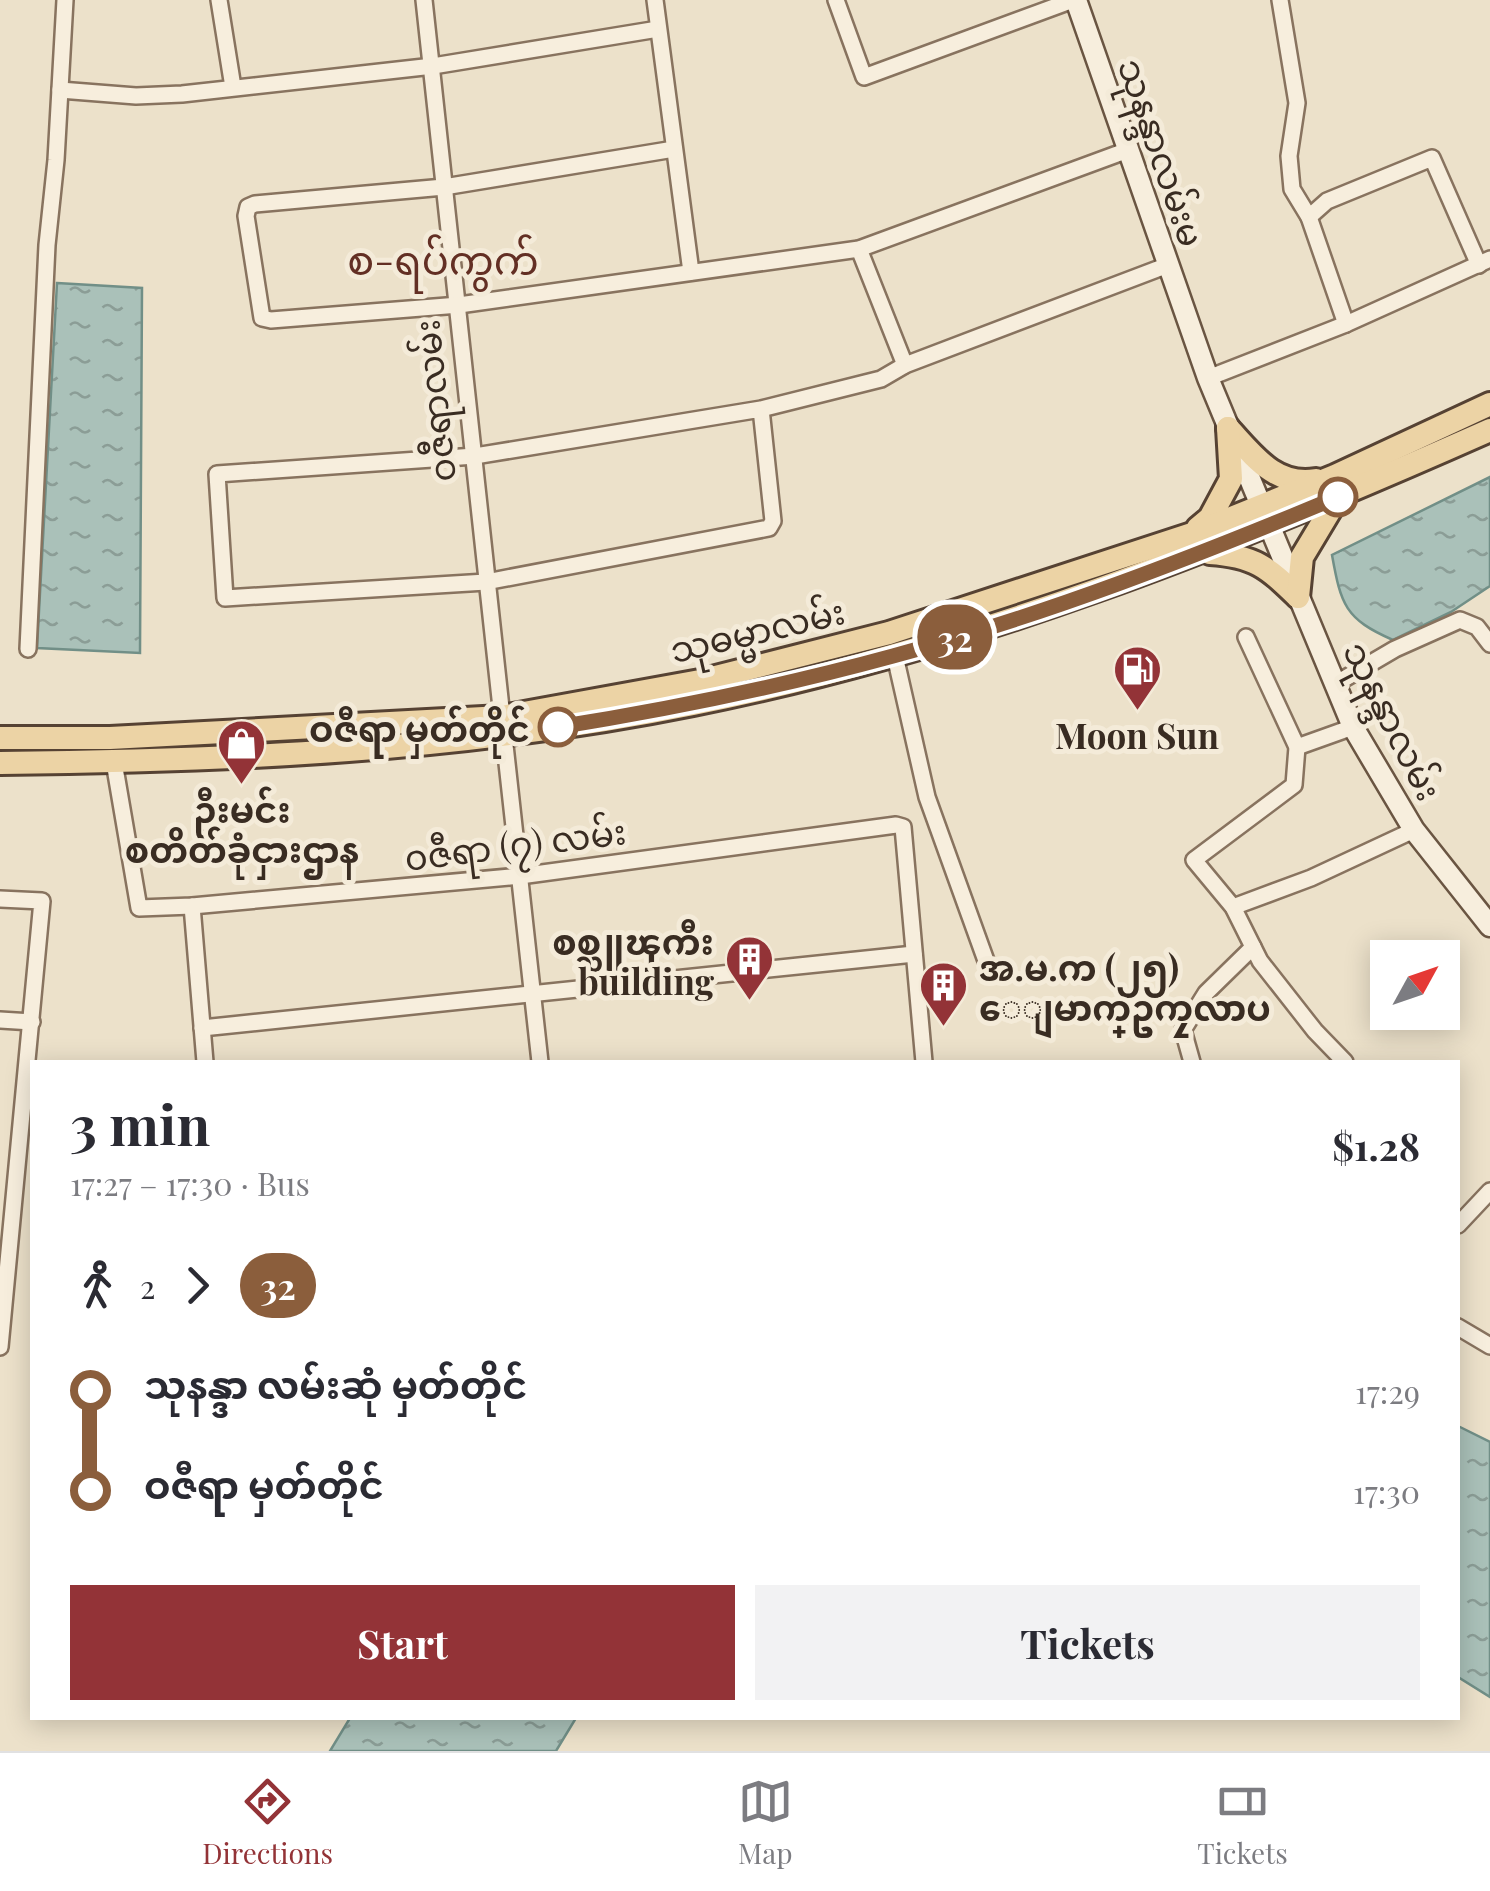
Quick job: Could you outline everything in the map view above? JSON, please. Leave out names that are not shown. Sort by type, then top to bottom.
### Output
[{"type":"main road","name":"သုဓမ္မာလမ်း","points":[[1336,487],[1490,404]]},
{"type":"main road","points":[[1228,428],[1272,475],[1336,487],[1302,556],[1298,598]]},
{"type":"main road","points":[[1228,428],[1231,479],[1197,543],[1266,566],[1298,598]]},
{"type":"main road","name":"သုဓမ္မာလမ်း","points":[[0,738],[503,727],[694,704],[895,656],[1060,603],[1336,487],[1490,430]]},
{"type":"main road","name":"သုဓမ္မာလမ်း","points":[[0,762],[114,762],[432,744],[890,633],[1054,578],[1197,543]]},
{"type":"street","points":[[28,648],[47,245],[65,0]]},
{"type":"street","points":[[219,0],[233,87]]},
{"type":"street","name":"ဝဇီရာလမ်း","points":[[424,0],[540,1060]]},
{"type":"street","points":[[655,0],[691,272]]},
{"type":"street","points":[[836,0],[864,77],[1074,0]]},
{"type":"street","name":"သုနန္ဒာလမ်းမ","points":[[1074,0],[1228,428]]},
{"type":"street","points":[[1280,0],[1297,103],[1290,156],[1292,189],[1309,217],[1346,324]]},
{"type":"street","points":[[60,90],[136,96],[233,87],[433,66],[658,28]]},
{"type":"street","points":[[674,149],[444,187],[248,207],[246,216],[262,318],[458,305],[860,249],[1128,150]]},
{"type":"street","points":[[1208,378],[1346,324],[1484,262],[1432,158],[1327,201],[1309,217]]},
{"type":"street","points":[[860,249],[905,364]]},
{"type":"street","points":[[761,410],[772,526],[486,582],[225,598],[218,474],[475,456],[761,410],[882,379],[905,364],[1168,265]]},
{"type":"street","name":"သုနန္ဒာလမ်း","points":[[1228,428],[1354,726],[1414,830],[1490,926]]},
{"type":"street","points":[[1337,683],[1396,649],[1460,620],[1476,626],[1490,644]]},
{"type":"street","points":[[1246,637],[1297,747],[1294,785],[1194,860],[1232,906],[1260,961],[1343,1060]]},
{"type":"street","points":[[895,656],[928,796],[988,969]]},
{"type":"street","points":[[1297,747],[1354,726]]},
{"type":"street","name":"၀ဇီရာ (၇) လမ်း","points":[[114,762],[139,908],[520,876],[896,824],[902,828],[914,954]]},
{"type":"street","points":[[1232,906],[1311,878],[1414,830]]},
{"type":"street","points":[[0,900],[42,901],[2,1281],[0,1347]]},
{"type":"street","points":[[192,906],[206,1060]]},
{"type":"street","points":[[1191,1060],[1183,1030],[1206,993],[1252,947]]},
{"type":"street","points":[[202,1028],[914,954],[925,1060]]},
{"type":"street","points":[[0,1020],[32,1022]]},
{"type":"street","points":[[0,1144],[19,1145]]},
{"type":"street","points":[[1460,1224],[1490,1192]]},
{"type":"street","points":[[1460,1328],[1490,1346]]},
{"type":"water","points":[[57,283],[142,288],[140,653],[37,648]]},
{"type":"water","points":[[1490,477],[1490,586],[1451,612],[1393,640],[1355,617],[1343,598],[1332,555]]},
{"type":"water","points":[[1460,1427],[1490,1442],[1490,1697],[1460,1678]]},
{"type":"water","points":[[349,1720],[575,1720],[556,1751],[330,1751]]},
{"type":"bus line","name":"32","points":[[558,727],[694,704],[895,656],[1116,584],[1338,497]]},
{"type":"place","name":"Moon Sun","points":[[1137,712]]},
{"type":"place","name":"ဝဇီရာ မှတ်တိုင်","points":[[558,727]]},
{"type":"place","name":"ဦးမင်း စတိတ်ခုံငှားဌာန","points":[[242,786]]},
{"type":"place","name":"စစ္သူၾကီး building","points":[[749,1002]]},
{"type":"place","name":"အ.မ.က (၂၅) ေျမာက္ဥကၠလာပ","points":[[944,1028]]},
{"type":"district","name":"စ-ရပ်ကွက်","points":[[443,258]]}]
